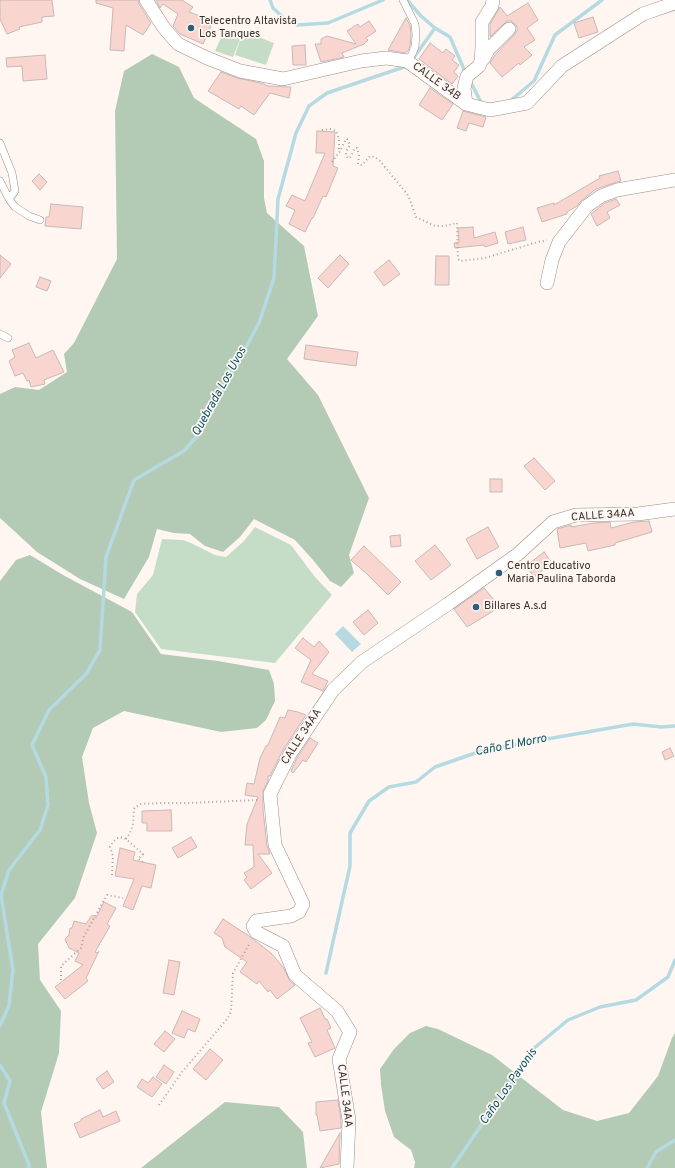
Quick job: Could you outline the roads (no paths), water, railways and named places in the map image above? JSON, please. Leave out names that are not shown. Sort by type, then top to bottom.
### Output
[{"type":"street","name":"CALLE 34B","points":[[146,0],[164,28],[178,44],[207,58],[240,71],[283,79],[361,61],[386,58],[409,62],[466,104],[490,110],[527,103],[562,66],[643,14],[675,3]]},
{"type":"street","points":[[481,61],[482,22],[492,6],[493,0]]},
{"type":"street","points":[[466,104],[464,88],[467,76],[479,66],[488,50],[509,29]]},
{"type":"street","points":[[547,283],[552,260],[559,242],[587,206],[601,196],[617,190],[675,180]]},
{"type":"street","name":"CALLE 34AA","points":[[347,1168],[349,1120],[339,1059],[350,1032],[337,1010],[295,975],[283,946],[256,932],[253,926],[256,921],[292,916],[299,912],[303,904],[275,845],[270,794],[290,754],[333,690],[362,662],[518,554],[554,522],[576,515],[638,514],[675,508]]},
{"type":"lane","points":[[404,1],[415,24],[416,36],[415,47],[409,62]]},
{"type":"lane","points":[[0,142],[12,174],[15,191],[9,199]]},
{"type":"lane","points":[[0,181],[9,199],[16,207],[29,216],[40,220]]},
{"type":"lane","points":[[0,334],[8,338]]},
{"type":"water","points":[[343,626],[361,644],[352,652],[335,634]]},
{"type":"waterway","points":[[270,0],[273,8],[285,19],[297,25],[328,23],[383,0]]},
{"type":"waterway","points":[[407,0],[421,16],[435,28],[450,37],[466,74]]},
{"type":"waterway","points":[[509,102],[534,81],[555,35],[602,0]]},
{"type":"waterway","name":"Quebrada Los Uvos","points":[[0,1026],[9,1005],[13,970],[1,895],[9,870],[40,830],[48,805],[46,777],[32,745],[49,710],[86,674],[100,650],[106,557],[134,480],[184,451],[198,435],[259,323],[274,278],[278,199],[296,133],[309,106],[327,93],[404,67],[412,60],[435,28]]},
{"type":"waterway","points":[[470,81],[482,104]]},
{"type":"waterway","name":"Caño El Morro","points":[[326,973],[350,866],[350,833],[369,801],[389,787],[416,782],[435,767],[484,750],[633,724],[661,727],[675,726]]},
{"type":"waterway","name":"Caño Los Pavonis","points":[[452,1168],[533,1049],[568,1020],[600,1007],[636,1000],[668,977],[675,960]]},
{"type":"waterway","points":[[0,1065],[10,1081],[4,1103],[29,1168]]},
{"type":"waterway","points":[[647,1168],[656,1152],[675,1140]]},
{"type":"place","name":"Telecentro Altavista Los Tanques","points":[[191,28]]},
{"type":"place","name":"Centro Educativo Maria Paulina Taborda","points":[[499,573]]},
{"type":"place","name":"Billares A.s.d","points":[[476,607]]}]
